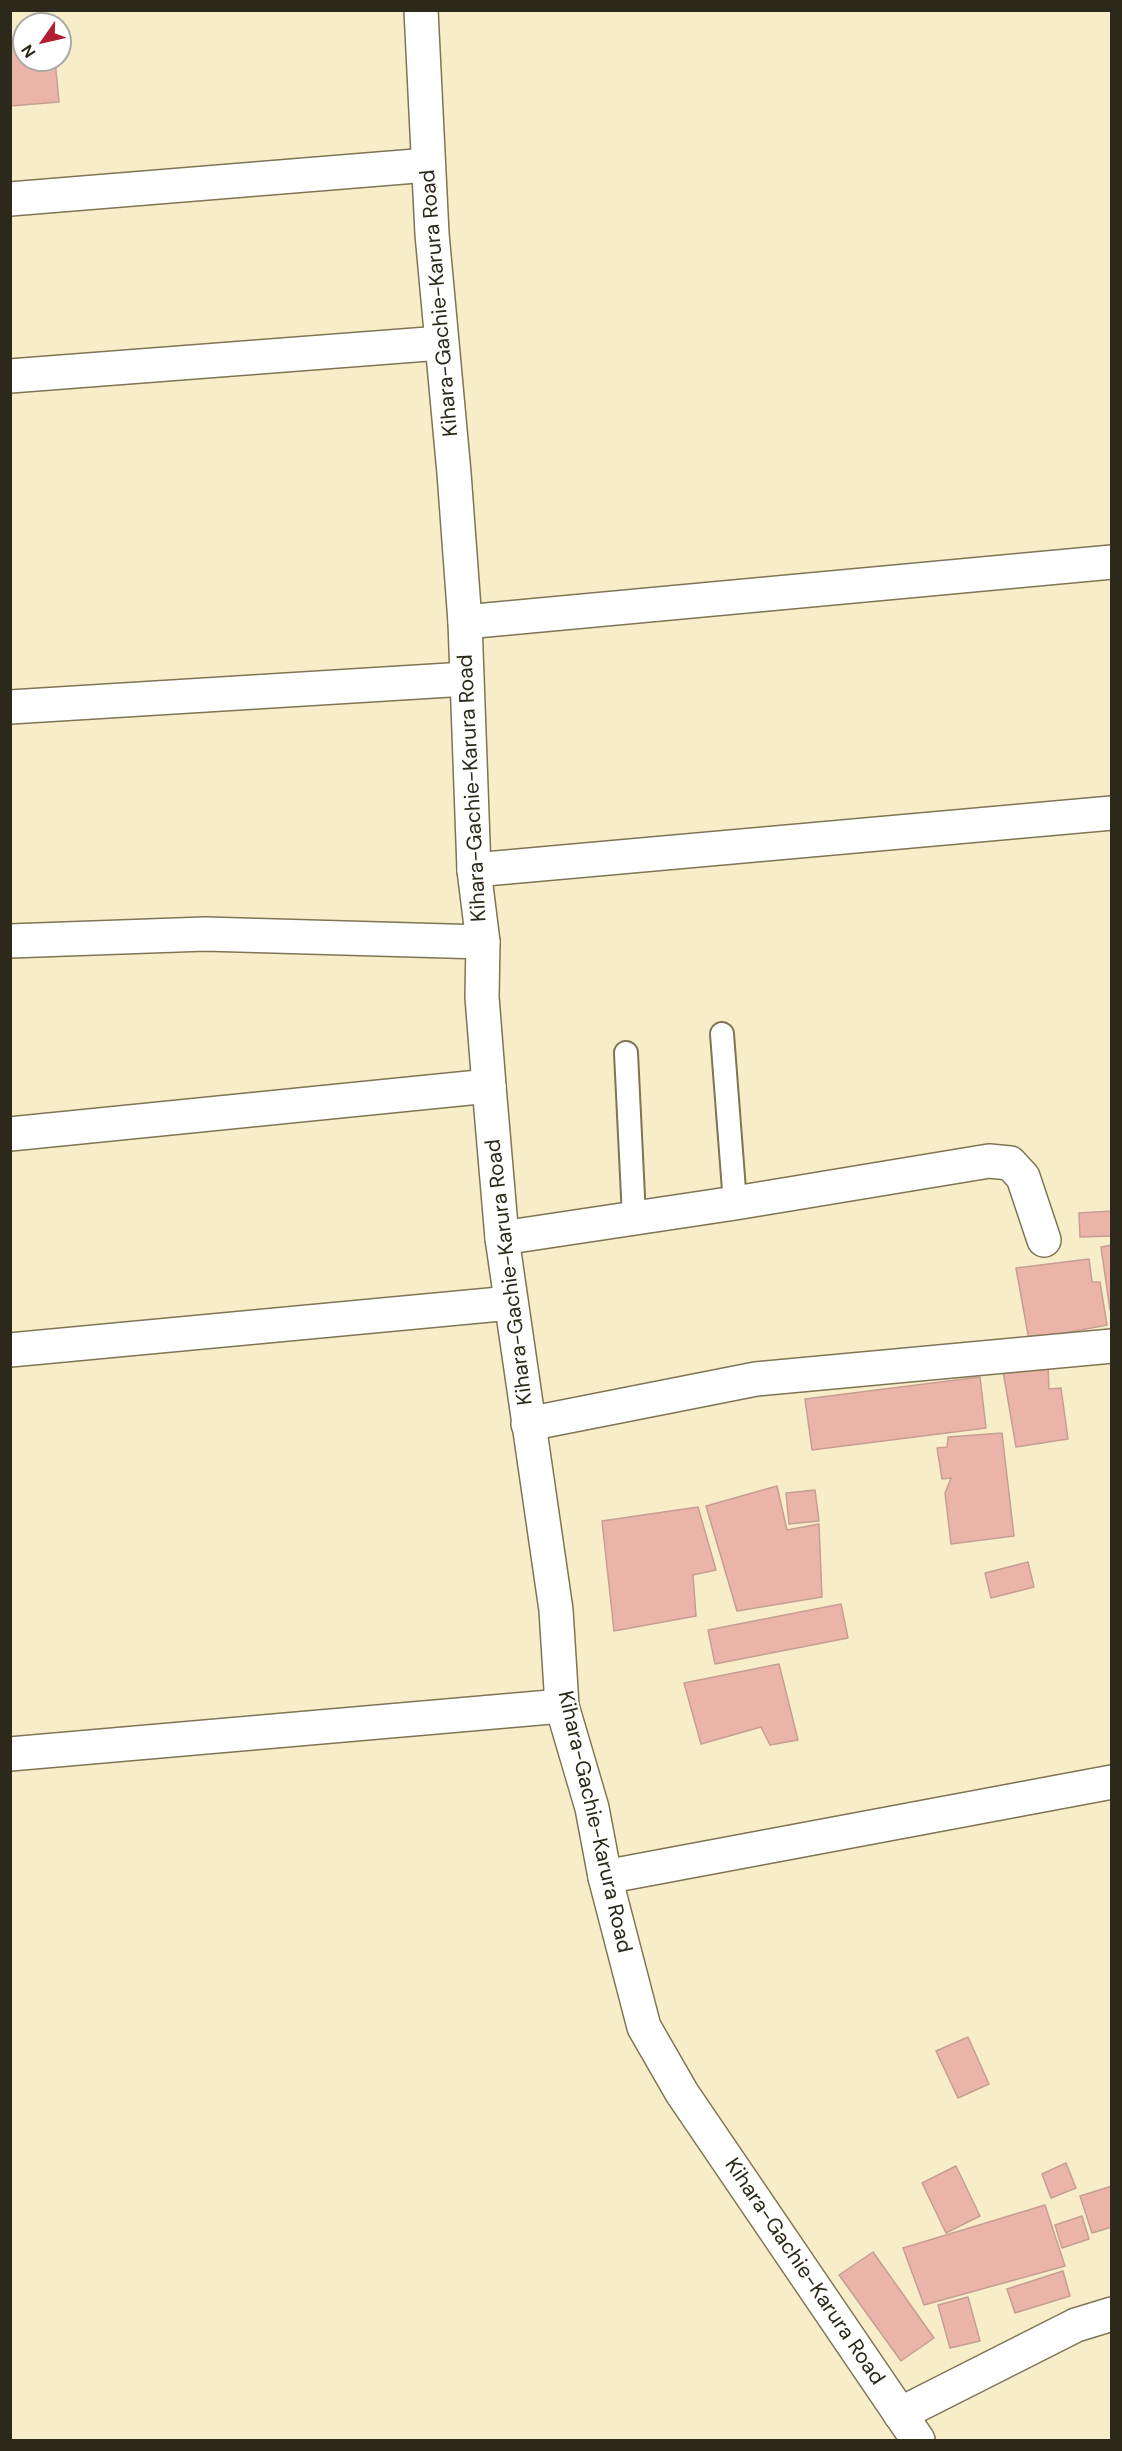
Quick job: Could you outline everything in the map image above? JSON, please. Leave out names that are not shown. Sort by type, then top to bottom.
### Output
[{"type":"street","name":"Kihara-Gachie-Karura Road","points":[[421,10],[428,165],[465,622],[474,870],[483,942],[482,997],[489,1086],[502,1238],[556,1610],[562,1706],[592,1808],[605,1877],[644,2027],[682,2093],[918,2440]]},
{"type":"street","points":[[10,199],[428,165]]},
{"type":"street","points":[[10,376],[441,343]]},
{"type":"street","points":[[465,622],[1112,562]]},
{"type":"street","points":[[10,707],[466,679]]},
{"type":"street","points":[[474,870],[1112,813]]},
{"type":"street","points":[[10,941],[205,934],[483,942]]},
{"type":"street","points":[[10,1134],[489,1086]]},
{"type":"street","points":[[502,1238],[735,1203],[989,1161],[1010,1163],[1023,1177],[1044,1240]]},
{"type":"street","points":[[10,1350],[511,1303]]},
{"type":"street","points":[[528,1424],[756,1379],[1112,1346]]},
{"type":"street","points":[[10,1754],[562,1706]]},
{"type":"street","points":[[605,1877],[1112,1782]]},
{"type":"street","points":[[900,2414],[1077,2325],[1112,2314]]},
{"type":"lane","points":[[722,1034],[735,1203]]},
{"type":"lane","points":[[626,1053],[634,1217]]},
{"type":"building","points":[[10,38],[12,38],[12,72],[56,72],[59,102],[10,106]]},
{"type":"building","points":[[1112,1211],[1112,1236],[1080,1237],[1079,1213]]},
{"type":"building","points":[[1112,1245],[1112,1311],[1110,1310],[1101,1247]]},
{"type":"building","points":[[1089,1259],[1092,1282],[1100,1282],[1107,1325],[1029,1340],[1016,1268]]},
{"type":"building","points":[[1048,1365],[1049,1389],[1061,1388],[1068,1439],[1016,1447],[1003,1371]]},
{"type":"building","points":[[980,1377],[986,1428],[812,1450],[805,1399]]},
{"type":"building","points":[[1002,1433],[1014,1536],[951,1544],[945,1493],[951,1478],[942,1479],[937,1448],[947,1447],[948,1437]]},
{"type":"building","points":[[777,1486],[787,1530],[819,1524],[822,1597],[737,1611],[706,1506]]},
{"type":"building","points":[[815,1490],[819,1521],[789,1524],[786,1493]]},
{"type":"building","points":[[698,1507],[716,1570],[693,1575],[696,1616],[614,1631],[602,1521]]},
{"type":"building","points":[[1028,1562],[1034,1587],[991,1598],[985,1573]]},
{"type":"building","points":[[841,1604],[848,1638],[715,1664],[708,1630]]},
{"type":"building","points":[[779,1664],[798,1740],[770,1745],[761,1727],[701,1744],[684,1683]]},
{"type":"building","points":[[968,2037],[989,2084],[958,2098],[936,2051]]},
{"type":"building","points":[[1066,2163],[1076,2188],[1051,2198],[1042,2174]]},
{"type":"building","points":[[956,2166],[980,2216],[946,2233],[922,2183]]},
{"type":"building","points":[[1112,2186],[1112,2227],[1092,2233],[1080,2196]]},
{"type":"building","points":[[1045,2205],[1065,2266],[924,2305],[903,2248]]},
{"type":"building","points":[[1082,2216],[1089,2239],[1062,2248],[1055,2225]]},
{"type":"building","points":[[873,2252],[934,2338],[901,2361],[839,2275]]},
{"type":"building","points":[[1063,2271],[1070,2296],[1015,2313],[1007,2289]]},
{"type":"building","points":[[968,2297],[980,2341],[950,2348],[938,2305]]}]
